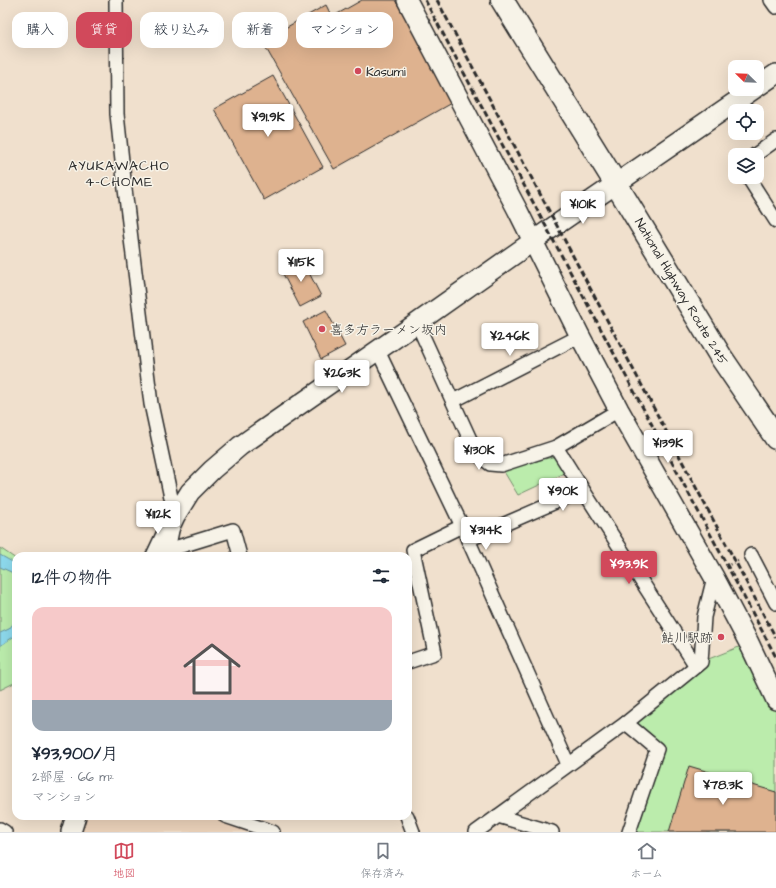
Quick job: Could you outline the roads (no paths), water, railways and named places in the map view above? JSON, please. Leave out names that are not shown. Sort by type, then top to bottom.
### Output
[{"type":"highway","name":"National Highway Route 245","points":[[502,0],[721,357],[776,438]]},
{"type":"street","points":[[116,0],[118,114],[124,189],[151,404],[175,516]]},
{"type":"street","points":[[407,0],[619,410],[714,578],[749,643],[776,700]]},
{"type":"street","points":[[771,0],[776,7]]},
{"type":"street","points":[[764,82],[776,74]]},
{"type":"street","points":[[165,552],[175,516],[190,492],[212,470],[240,446],[744,96]]},
{"type":"street","points":[[764,149],[776,140]]},
{"type":"street","points":[[752,184],[776,221]]},
{"type":"street","points":[[417,324],[473,446],[480,456],[490,464],[501,465],[556,448],[619,410]]},
{"type":"street","points":[[453,401],[580,336]]},
{"type":"street","points":[[378,351],[462,526],[568,764]]},
{"type":"street","points":[[556,448],[696,666]]},
{"type":"street","points":[[468,540],[583,490]]},
{"type":"street","points":[[412,661],[435,653],[413,550],[462,526]]},
{"type":"street","points":[[170,552],[233,530],[239,552]]},
{"type":"street","points":[[751,555],[776,603]]},
{"type":"street","points":[[476,832],[626,723],[701,662],[704,617],[714,578]]},
{"type":"street","points":[[626,723],[657,749],[629,832]]},
{"type":"street","points":[[498,816],[552,832]]},
{"type":"street","points":[[71,832],[75,820]]},
{"type":"street","points":[[237,820],[273,832]]},
{"type":"street","points":[[409,820],[413,832]]},
{"type":"street","points":[[0,829],[5,832]]},
{"type":"water","points":[[0,555],[12,562],[12,573],[11,572],[0,567]]},
{"type":"water","points":[[12,625],[12,638],[0,646],[0,633],[9,629]]},
{"type":"railway","points":[[425,0],[776,657]]},
{"type":"railway","points":[[437,0],[776,638]]},
{"type":"place","name":"Kasumi","points":[[358,71]]},
{"type":"place","name":"喜多方ラーメン坂内","points":[[322,329]]},
{"type":"place","name":"鮎川駅跡","points":[[721,637]]},
{"type":"district","name":"AYUKAWACHO 4-CHOME","points":[[119,174]]}]
